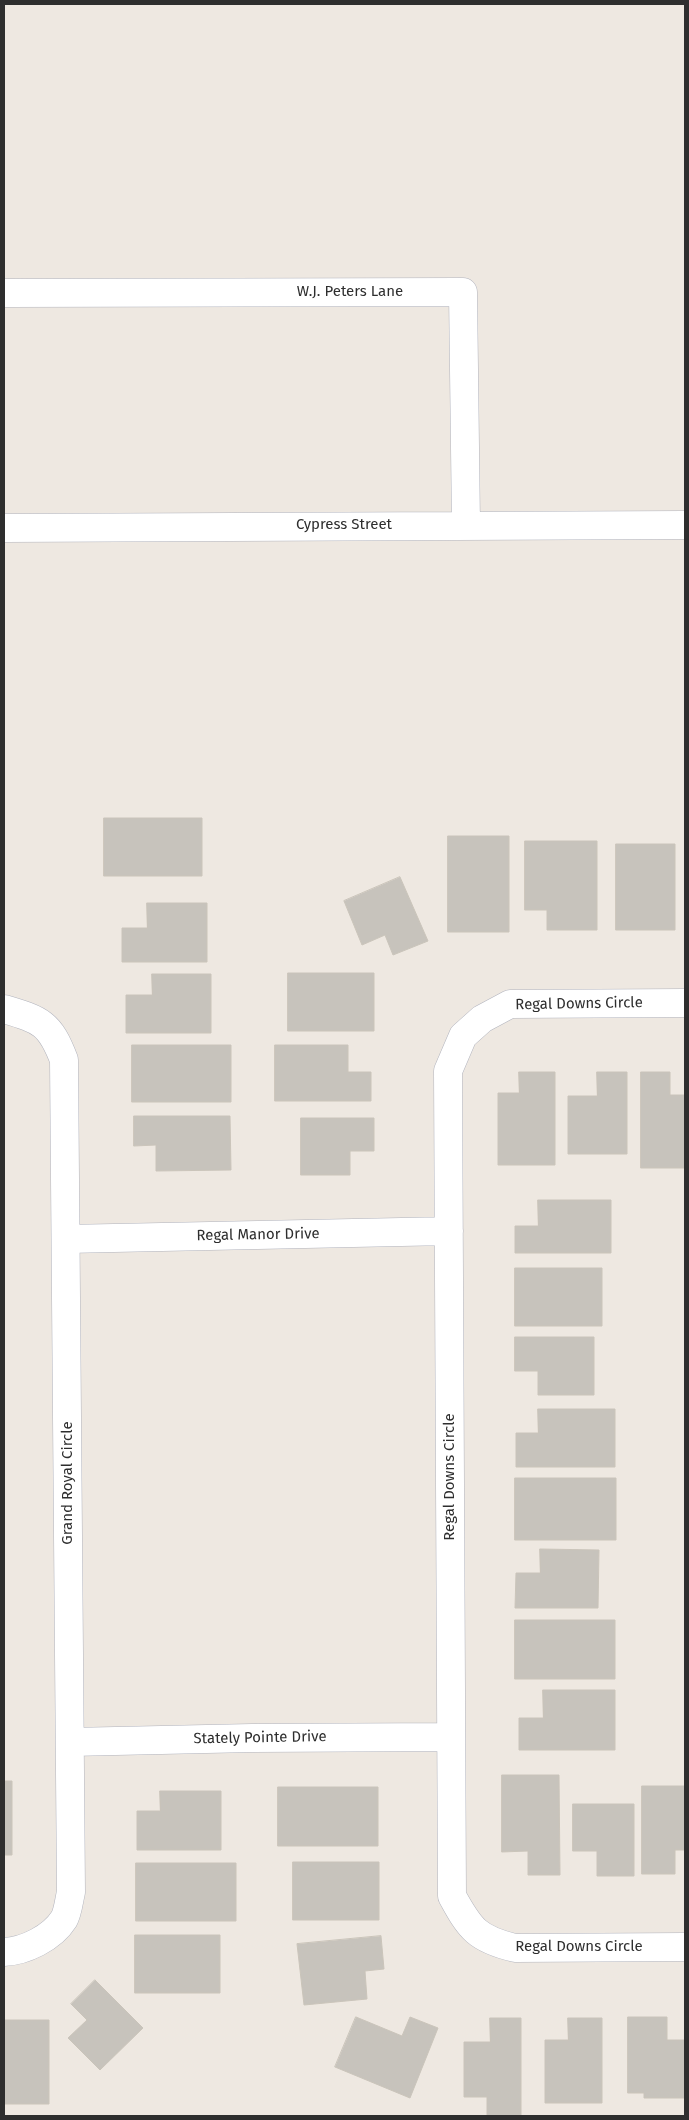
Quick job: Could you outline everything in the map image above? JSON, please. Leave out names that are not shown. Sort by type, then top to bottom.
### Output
[{"type":"street","name":"W.J. Peters Lane","points":[[4,293],[463,292],[466,525]]},
{"type":"street","name":"Cypress Street","points":[[4,528],[685,525]]},
{"type":"street","name":"Regal Downs Circle","points":[[685,1003],[510,1004],[482,1018],[463,1036],[448,1071],[452,1896],[468,1924],[492,1942],[516,1948],[685,1947]]},
{"type":"street","name":"Grand Royal Circle","points":[[4,1009],[36,1018],[55,1036],[64,1060],[71,1892],[64,1919],[43,1939],[16,1952],[4,1952]]},
{"type":"street","name":"Regal Manor Drive","points":[[66,1239],[449,1231]]},
{"type":"street","name":"Stately Pointe Drive","points":[[70,1742],[252,1738],[451,1737]]},
{"type":"building","points":[[104,818],[202,818],[202,876],[104,876]]},
{"type":"building","points":[[448,836],[509,836],[509,932],[448,932]]},
{"type":"building","points":[[525,841],[597,841],[597,930],[547,930],[547,910],[525,910]]},
{"type":"building","points":[[616,844],[675,844],[675,930],[616,930]]},
{"type":"building","points":[[400,877],[428,941],[393,955],[385,935],[362,945],[344,901]]},
{"type":"building","points":[[147,903],[207,903],[207,962],[122,962],[122,928],[147,928]]},
{"type":"building","points":[[288,973],[374,973],[374,1031],[288,1031]]},
{"type":"building","points":[[152,974],[211,974],[211,1033],[126,1033],[126,995],[152,995]]},
{"type":"building","points":[[132,1045],[231,1045],[231,1102],[132,1102]]},
{"type":"building","points":[[275,1045],[348,1045],[348,1072],[371,1072],[371,1101],[275,1101]]},
{"type":"building","points":[[519,1072],[555,1072],[555,1165],[498,1165],[498,1093],[519,1093]]},
{"type":"building","points":[[597,1072],[627,1072],[627,1154],[568,1154],[568,1096],[597,1096]]},
{"type":"building","points":[[641,1072],[670,1072],[670,1095],[685,1095],[685,1168],[641,1168]]},
{"type":"building","points":[[134,1116],[230,1116],[231,1170],[156,1171],[156,1145],[134,1146]]},
{"type":"building","points":[[301,1118],[374,1118],[374,1151],[350,1151],[350,1175],[301,1175]]},
{"type":"building","points":[[538,1200],[611,1200],[611,1253],[515,1253],[515,1226],[538,1226]]},
{"type":"building","points":[[515,1268],[602,1268],[602,1326],[515,1326]]},
{"type":"building","points":[[515,1337],[594,1337],[594,1395],[538,1395],[538,1371],[515,1371]]},
{"type":"building","points":[[538,1409],[615,1409],[615,1467],[516,1467],[516,1433],[538,1433]]},
{"type":"building","points":[[515,1478],[616,1478],[616,1540],[515,1540]]},
{"type":"building","points":[[540,1549],[599,1550],[598,1608],[515,1608],[516,1573],[540,1573]]},
{"type":"building","points":[[515,1620],[615,1620],[615,1679],[515,1679]]},
{"type":"building","points":[[543,1690],[615,1690],[615,1750],[519,1750],[519,1718],[543,1718]]},
{"type":"building","points":[[502,1775],[559,1775],[560,1875],[528,1875],[528,1851],[502,1852]]},
{"type":"building","points":[[4,1781],[12,1781],[12,1855],[4,1855]]},
{"type":"building","points":[[642,1786],[685,1786],[685,1850],[675,1850],[675,1874],[642,1874]]},
{"type":"building","points":[[278,1787],[378,1787],[378,1846],[278,1846]]},
{"type":"building","points":[[160,1791],[221,1791],[221,1850],[137,1850],[137,1811],[160,1811]]},
{"type":"building","points":[[573,1804],[634,1804],[634,1876],[597,1876],[597,1851],[573,1851]]},
{"type":"building","points":[[293,1862],[379,1862],[379,1920],[293,1920]]},
{"type":"building","points":[[136,1863],[236,1863],[236,1921],[136,1921]]},
{"type":"building","points":[[135,1935],[220,1935],[220,1993],[135,1993]]},
{"type":"building","points":[[381,1936],[384,1969],[365,1971],[367,1999],[304,2005],[297,1944]]},
{"type":"building","points":[[95,1980],[143,2028],[100,2070],[68,2038],[87,2020],[71,2004]]},
{"type":"building","points":[[356,2017],[402,2036],[410,2017],[438,2028],[410,2098],[335,2067]]},
{"type":"building","points":[[628,2017],[667,2017],[667,2040],[685,2040],[685,2098],[644,2098],[644,2093],[628,2093]]},
{"type":"building","points":[[490,2018],[521,2018],[521,2116],[487,2116],[487,2097],[464,2097],[464,2042],[490,2042]]},
{"type":"building","points":[[568,2018],[602,2018],[602,2103],[545,2103],[545,2040],[568,2040]]},
{"type":"building","points":[[4,2020],[49,2020],[49,2104],[4,2104]]}]
